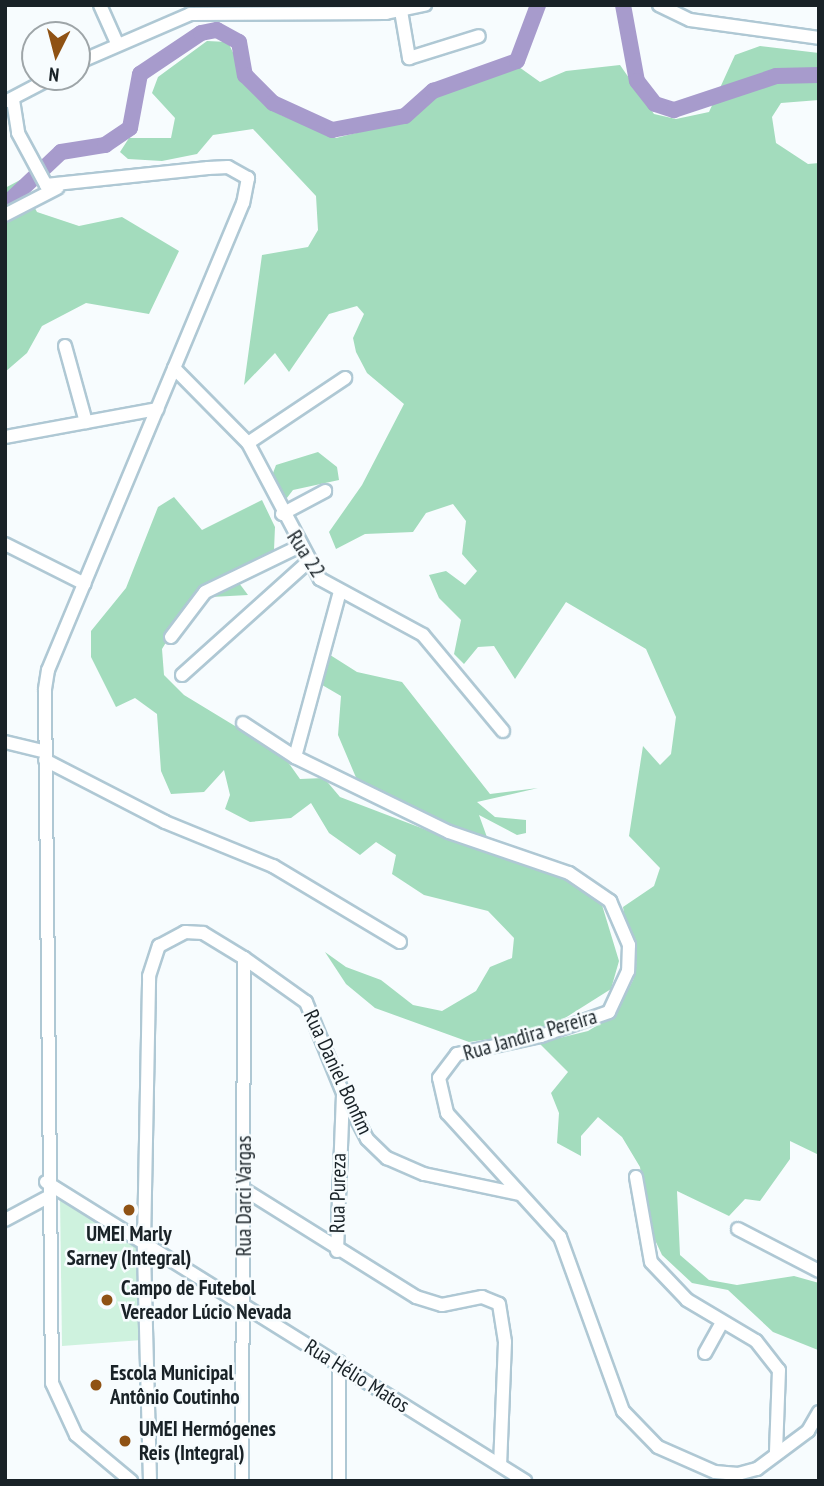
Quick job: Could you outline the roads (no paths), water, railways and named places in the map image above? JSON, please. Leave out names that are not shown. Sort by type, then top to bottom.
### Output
[{"type":"street","points":[[100,5],[117,43]]},
{"type":"street","points":[[91,56],[190,14],[267,8],[401,11],[425,5]]},
{"type":"street","points":[[659,5],[690,20],[819,38]]},
{"type":"street","points":[[401,11],[409,58],[479,36]]},
{"type":"street","points":[[27,91],[9,101],[18,133],[45,179]]},
{"type":"street","points":[[5,215],[45,179],[228,167],[248,178],[174,368],[48,670],[48,1348],[56,1400],[76,1435],[131,1481]]},
{"type":"street","points":[[65,346],[86,422]]},
{"type":"street","name":"Rua 22","points":[[174,368],[248,443],[307,563],[339,595],[390,614],[423,635],[503,731]]},
{"type":"street","points":[[248,443],[345,378]]},
{"type":"street","points":[[5,437],[157,409]]},
{"type":"street","points":[[282,514],[325,491]]},
{"type":"street","points":[[5,544],[85,584]]},
{"type":"street","points":[[172,637],[205,592],[298,547]]},
{"type":"street","points":[[182,675],[307,563]]},
{"type":"street","points":[[295,757],[339,595]]},
{"type":"street","name":"Rua Jandira Pereira","points":[[243,723],[295,757],[449,832],[569,873],[618,912],[628,971],[609,1012],[541,1036],[457,1054],[439,1077],[439,1097],[454,1125],[560,1237],[617,1396],[641,1432],[715,1472],[757,1469],[776,1451],[808,1431],[819,1412]]},
{"type":"street","points":[[5,742],[46,756],[165,822],[273,866],[400,942]]},
{"type":"street","points":[[150,1481],[144,1244],[149,976],[159,946],[170,935],[204,933],[244,958]]},
{"type":"street","name":"Rua Daniel Bonfim","points":[[244,958],[306,1002],[344,1093],[368,1139],[387,1158],[424,1174],[519,1194]]},
{"type":"street","name":"Rua Darci Vargas","points":[[242,1481],[244,958]]},
{"type":"street","name":"Rua Pureza","points":[[337,1251],[344,1093]]},
{"type":"street","points":[[636,1177],[651,1262],[721,1324],[756,1341],[779,1370],[776,1451]]},
{"type":"street","name":"Rua Hélio Matos","points":[[46,1182],[242,1306],[339,1362],[525,1481]]},
{"type":"street","points":[[245,1190],[337,1251],[429,1302],[482,1297],[499,1304],[506,1342],[500,1464]]},
{"type":"street","points":[[5,1220],[46,1199]]},
{"type":"street","points":[[738,1228],[819,1271]]},
{"type":"street","points":[[705,1353],[721,1324]]},
{"type":"street","points":[[339,1362],[339,1481]]},
{"type":"waterway","points":[[5,205],[61,152],[105,145],[130,128],[140,74],[201,33],[217,30],[239,42],[245,75],[273,103],[332,130],[405,116],[433,91],[517,61],[538,5]]},
{"type":"waterway","points":[[623,5],[637,81],[655,104],[674,110],[776,76],[819,75]]},
{"type":"place","name":"UMEI Marly Sarney (Integral)","points":[[129,1210]]},
{"type":"place","name":"Campo de Futebol Vereador Lúcio Nevada","points":[[107,1300]]},
{"type":"place","name":"Escola Municipal Antônio Coutinho","points":[[96,1385]]},
{"type":"place","name":"UMEI Hermógenes Reis (Integral)","points":[[125,1441]]}]
